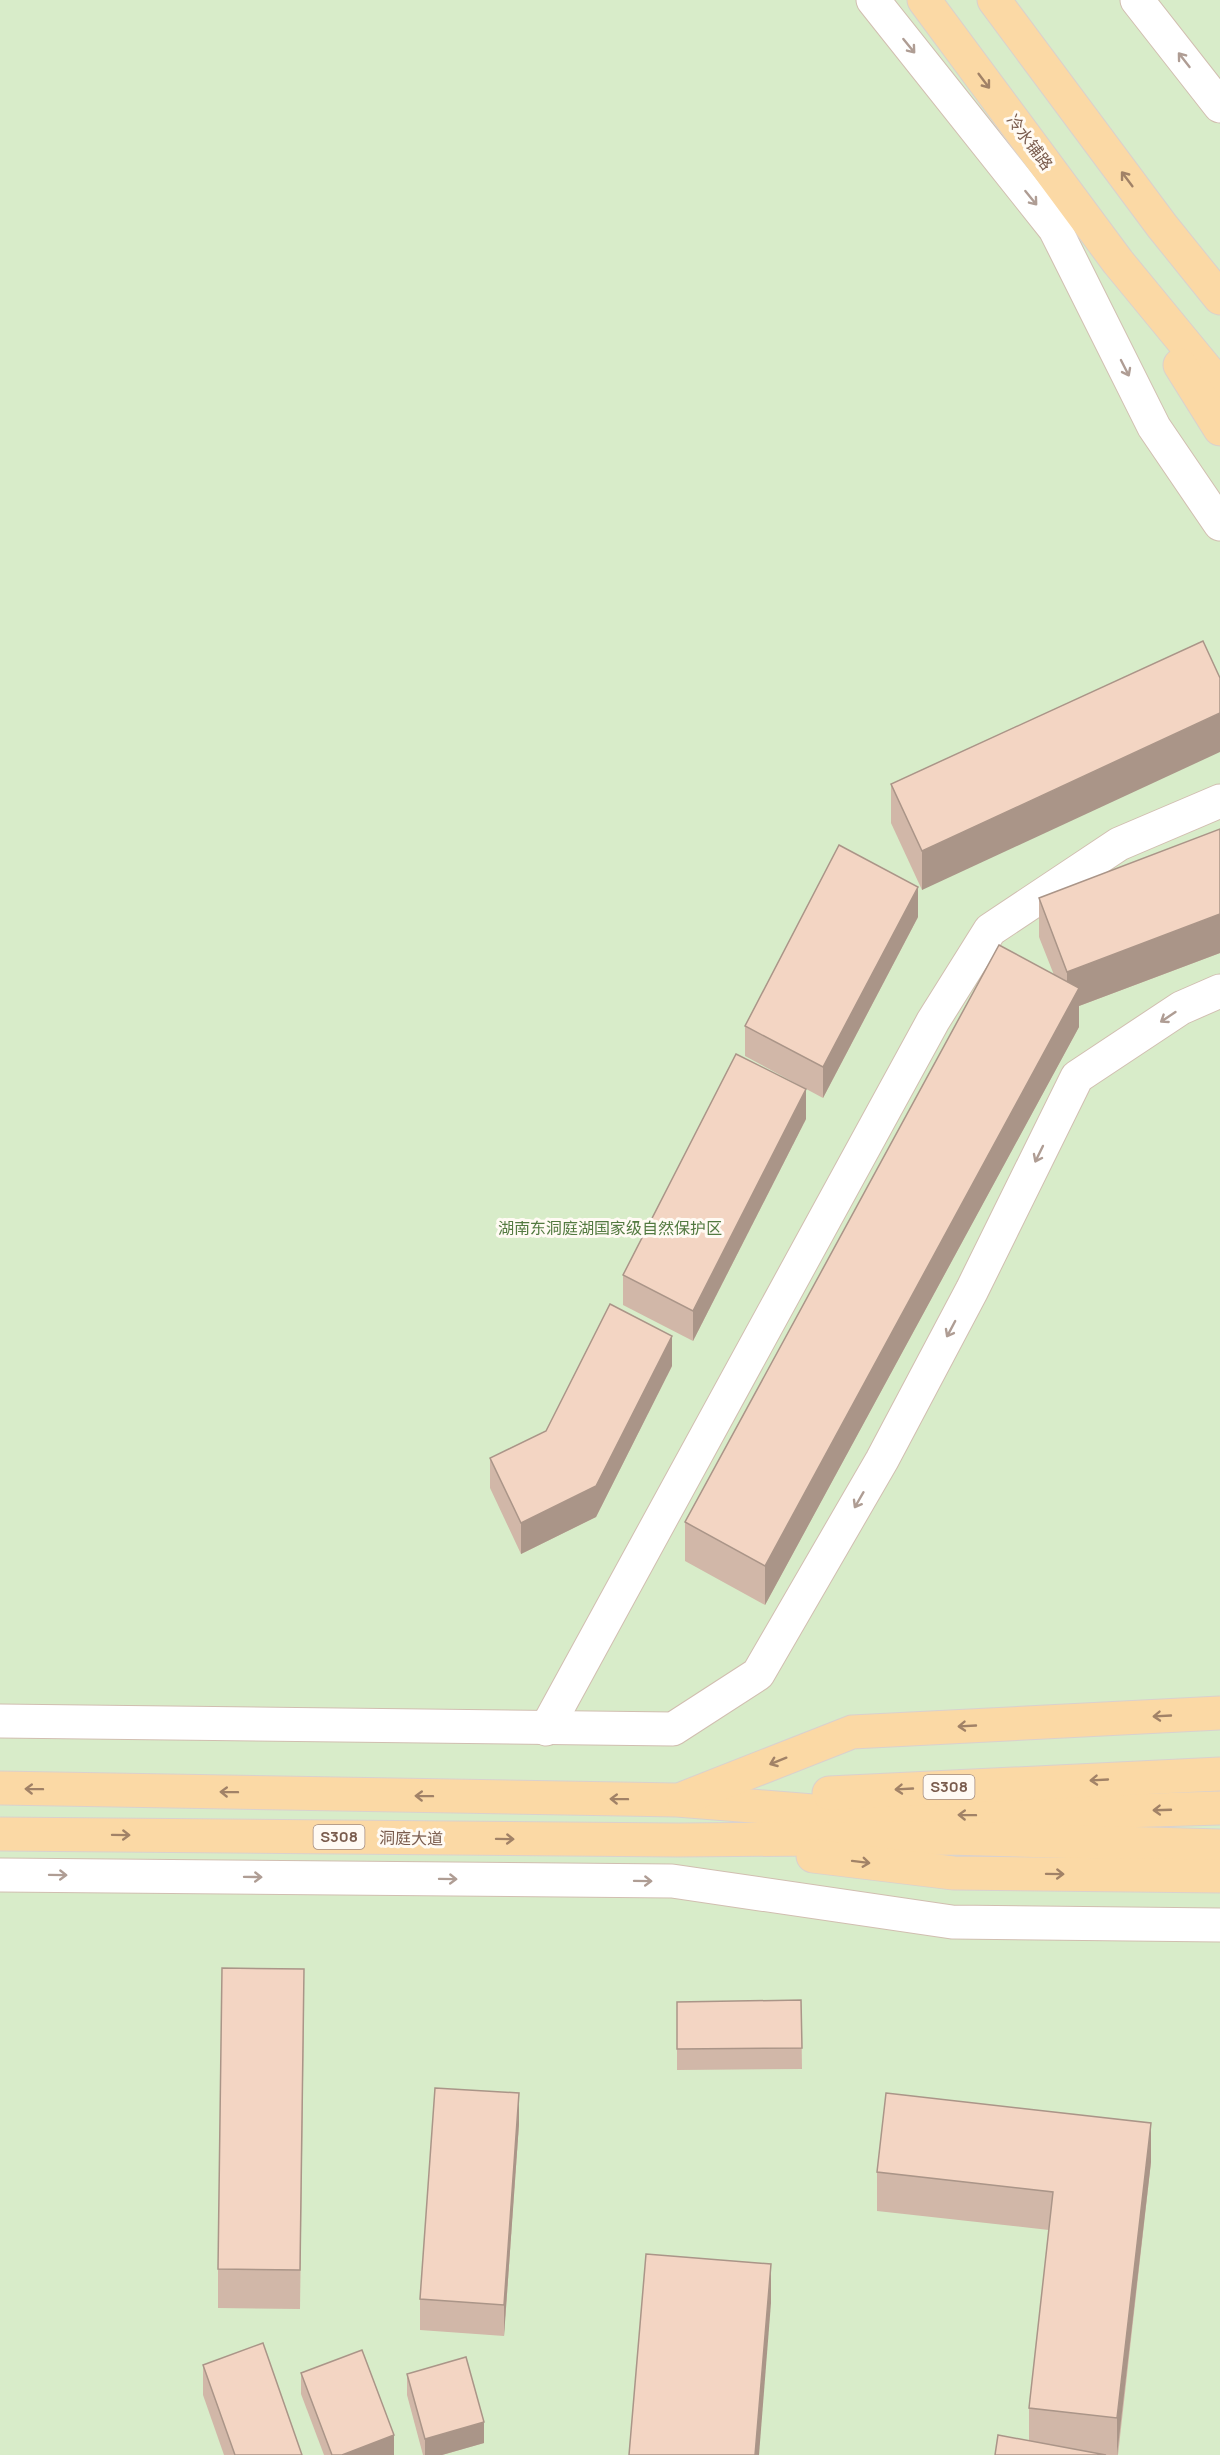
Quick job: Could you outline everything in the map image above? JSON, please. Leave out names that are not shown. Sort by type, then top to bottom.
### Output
[{"type":"main road","name":"冷水铺路","points":[[924,0],[1101,239],[1137,283]]},
{"type":"main road","points":[[994,0],[1162,226],[1220,298]]},
{"type":"main road","points":[[1162,226],[1220,282]]},
{"type":"main road","points":[[1101,239],[1220,429]]},
{"type":"main road","points":[[1137,283],[1220,386]]},
{"type":"main road","points":[[1137,283],[1220,408]]},
{"type":"main road","points":[[677,1800],[852,1732],[1220,1713]]},
{"type":"main road","name":"S308","points":[[0,1788],[677,1800],[1220,1774]]},
{"type":"main road","points":[[677,1800],[849,1814],[992,1815],[1220,1808]]},
{"type":"main road","name":"洞庭大道","points":[[0,1834],[678,1840]]},
{"type":"main road","name":"S308","points":[[678,1840],[948,1838],[1220,1846]]},
{"type":"main road","points":[[678,1840],[953,1873],[1220,1876]]},
{"type":"street","points":[[873,0],[1055,230],[1155,427],[1220,524]]},
{"type":"street","points":[[1137,0],[1220,106]]},
{"type":"street","points":[[546,1729],[910,1062],[990,930],[1119,844],[1220,801]]},
{"type":"street","points":[[0,1721],[673,1729],[758,1674],[882,1460],[972,1290],[1077,1077],[1181,1008],[1220,991]]},
{"type":"street","points":[[0,1875],[672,1881],[952,1922],[1220,1924]]},
{"type":"green space","name":"湖南东洞庭湖国家级自然保护区","points":[[0,0],[1220,0],[1220,2455],[0,2455]]},
{"type":"building","points":[[1203,641],[1220,678],[1220,713],[922,851],[891,784]]},
{"type":"building","points":[[1220,829],[1220,914],[1067,972],[1039,898]]},
{"type":"building","points":[[839,845],[918,887],[823,1067],[745,1026]]},
{"type":"building","points":[[999,945],[1079,988],[765,1566],[685,1522]]},
{"type":"building","points":[[736,1054],[806,1089],[693,1311],[623,1275]]},
{"type":"building","points":[[610,1304],[672,1336],[596,1486],[521,1523],[490,1458],[546,1431]]},
{"type":"building","points":[[222,1968],[304,1969],[300,2270],[218,2269]]},
{"type":"building","points":[[801,2000],[802,2048],[677,2049],[677,2002]]},
{"type":"building","points":[[435,2088],[519,2093],[504,2305],[420,2299]]},
{"type":"building","points":[[886,2093],[1151,2123],[1117,2418],[1029,2408],[1053,2192],[877,2172]]},
{"type":"building","points":[[646,2254],[771,2264],[755,2455],[629,2455]]},
{"type":"building","points":[[263,2343],[302,2455],[235,2455],[203,2365]]},
{"type":"building","points":[[362,2350],[394,2435],[342,2455],[332,2455],[301,2373]]},
{"type":"building","points":[[466,2357],[484,2422],[425,2439],[407,2374]]},
{"type":"building","points":[[998,2435],[1106,2455],[995,2455]]}]
